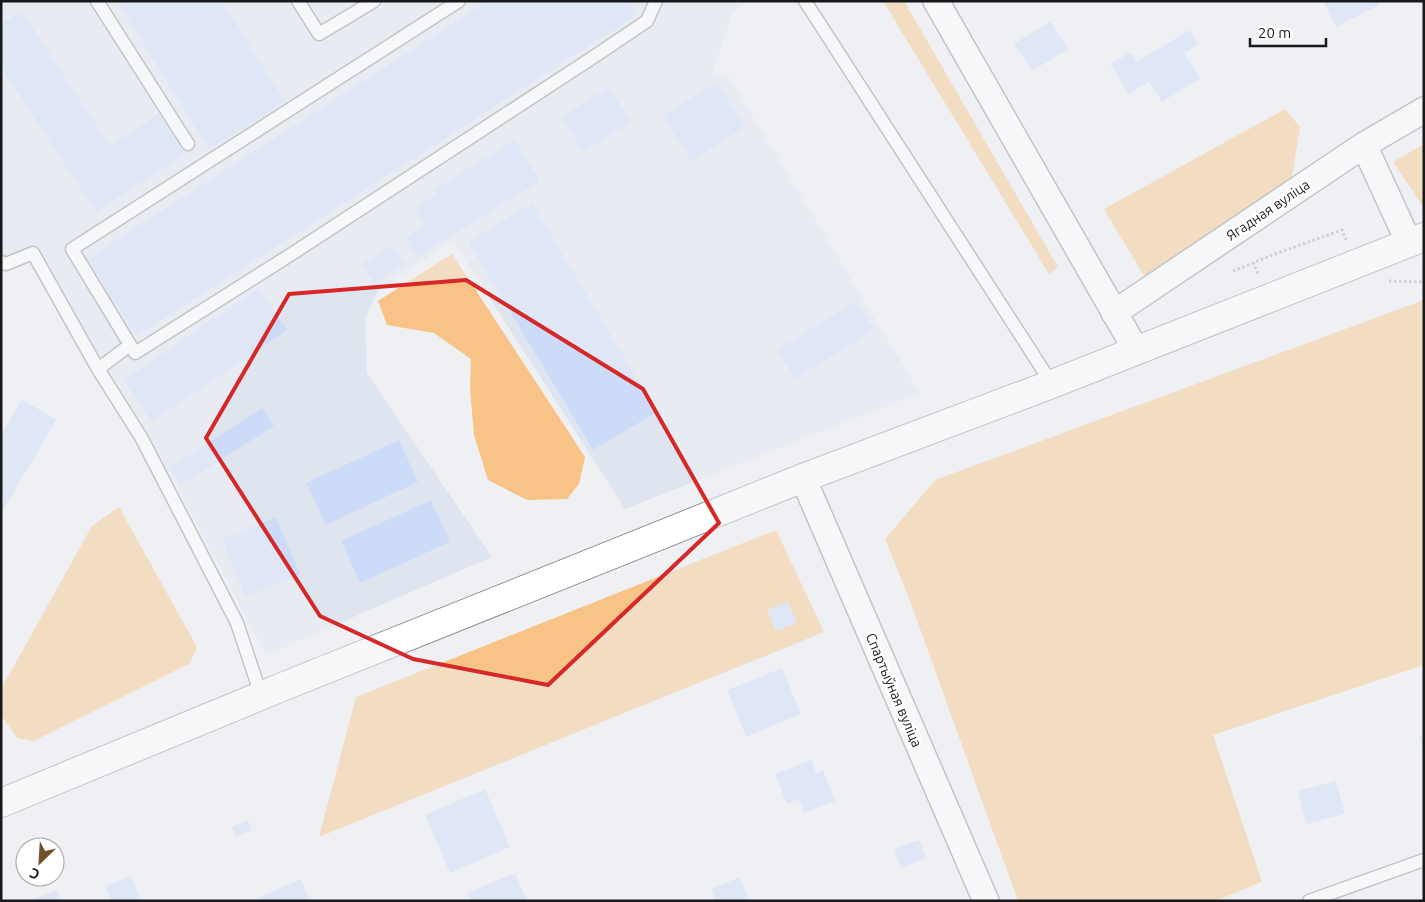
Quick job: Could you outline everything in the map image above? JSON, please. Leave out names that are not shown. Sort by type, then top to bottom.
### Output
[{"type":"main road","points":[[1,803],[261,695],[803,478],[1052,384],[1416,240]]},
{"type":"street","points":[[936,1],[1136,350]]},
{"type":"street","name":"Ягадная вуліца","points":[[1114,313],[1364,145],[1424,110]]},
{"type":"street","points":[[1364,145],[1416,240]]},
{"type":"street","name":"Спартыўная вуліца","points":[[803,478],[986,901]]},
{"type":"lane","points":[[97,1],[188,144]]},
{"type":"lane","points":[[298,1],[319,34],[374,1]]},
{"type":"lane","points":[[459,1],[72,249],[135,352],[287,257],[647,21],[656,1]]},
{"type":"lane","points":[[805,1],[1052,384]]},
{"type":"lane","points":[[1,262],[6,264],[33,253],[98,369],[141,437],[237,623],[261,695]]},
{"type":"lane","points":[[98,369],[130,345]]},
{"type":"lane","points":[[1309,901],[1424,860]]},
{"type":"path","points":[[1233,271],[1342,230],[1350,248]]},
{"type":"path","points":[[1388,281],[1424,282]]},
{"type":"highlighted area","points":[[466,280],[643,389],[719,523],[548,685],[413,659],[320,616],[206,438],[289,294]]},
{"type":"shaded area","points":[[1,1],[748,1],[732,14],[711,77],[726,72],[920,393],[625,509],[453,241],[379,289],[365,318],[367,373],[492,557],[266,655],[179,490],[106,366],[37,260],[1,272]]},
{"type":"shaded area","points":[[883,1],[904,1],[1058,267],[1049,274]]},
{"type":"shaded area","points":[[1285,109],[1300,127],[1291,182],[1146,279],[1104,209]]},
{"type":"shaded area","points":[[1424,144],[1424,208],[1393,162]]},
{"type":"shaded area","points":[[452,254],[585,457],[579,484],[567,499],[527,500],[488,480],[474,435],[470,388],[471,359],[434,333],[387,325],[378,301]]},
{"type":"shaded area","points":[[1424,300],[1424,665],[1213,735],[1262,882],[1215,901],[1018,901],[909,598],[885,539],[935,480]]},
{"type":"shaded area","points":[[119,507],[197,647],[189,664],[33,741],[17,738],[1,715],[1,689],[92,526]]},
{"type":"shaded area","points":[[776,530],[824,632],[319,837],[356,697]]},
{"type":"building","points":[[117,1],[222,1],[285,102],[209,149]]},
{"type":"building","points":[[488,1],[628,1],[637,15],[137,336],[87,259]]},
{"type":"building","points":[[1323,1],[1377,1],[1379,5],[1336,27]]},
{"type":"building","points":[[22,11],[110,146],[159,114],[185,154],[96,212],[1,67],[1,24]]},
{"type":"building","points":[[1050,21],[1068,49],[1032,71],[1014,44]]},
{"type":"building","points":[[1189,30],[1198,44],[1184,53],[1200,78],[1162,102],[1149,82],[1129,94],[1110,64],[1131,52],[1137,62]]},
{"type":"building","points":[[717,82],[745,127],[691,161],[663,116]]},
{"type":"building","points":[[609,87],[631,122],[583,152],[561,117]]},
{"type":"building","points":[[515,140],[540,181],[417,257],[405,238],[425,225],[414,208],[436,195],[433,190]]},
{"type":"building","points":[[532,203],[657,412],[593,450],[468,242]]},
{"type":"building","points":[[393,245],[405,264],[374,283],[362,264]]},
{"type":"building","points":[[259,288],[287,330],[152,422],[124,380]]},
{"type":"building","points":[[856,301],[874,330],[795,379],[777,350]]},
{"type":"building","points":[[22,399],[56,420],[1,514],[1,435]]},
{"type":"building","points":[[262,408],[274,426],[181,485],[169,468]]},
{"type":"building","points":[[399,440],[418,482],[326,525],[306,483]]},
{"type":"building","points":[[431,500],[450,542],[360,583],[341,541]]},
{"type":"building","points":[[276,517],[300,574],[246,597],[222,539]]},
{"type":"building","points":[[788,602],[797,623],[776,631],[767,610]]},
{"type":"building","points":[[782,668],[801,714],[746,737],[727,690]]},
{"type":"building","points":[[1424,735],[1424,751],[1423,751],[1419,736]]},
{"type":"building","points":[[811,760],[816,773],[823,770],[835,801],[804,813],[799,799],[787,804],[775,774]]},
{"type":"building","points":[[1336,781],[1345,814],[1306,824],[1298,791]]},
{"type":"building","points":[[485,789],[510,847],[450,873],[425,815]]},
{"type":"building","points":[[248,820],[252,830],[236,837],[232,827]]},
{"type":"building","points":[[919,840],[926,858],[901,868],[894,849]]},
{"type":"building","points":[[515,873],[527,901],[471,901],[467,893]]},
{"type":"building","points":[[131,876],[141,901],[111,901],[106,886]]},
{"type":"building","points":[[740,877],[749,901],[716,901],[711,889]]},
{"type":"building","points":[[301,879],[310,901],[261,901],[259,897]]},
{"type":"building","points":[[57,890],[61,901],[28,901]]}]
